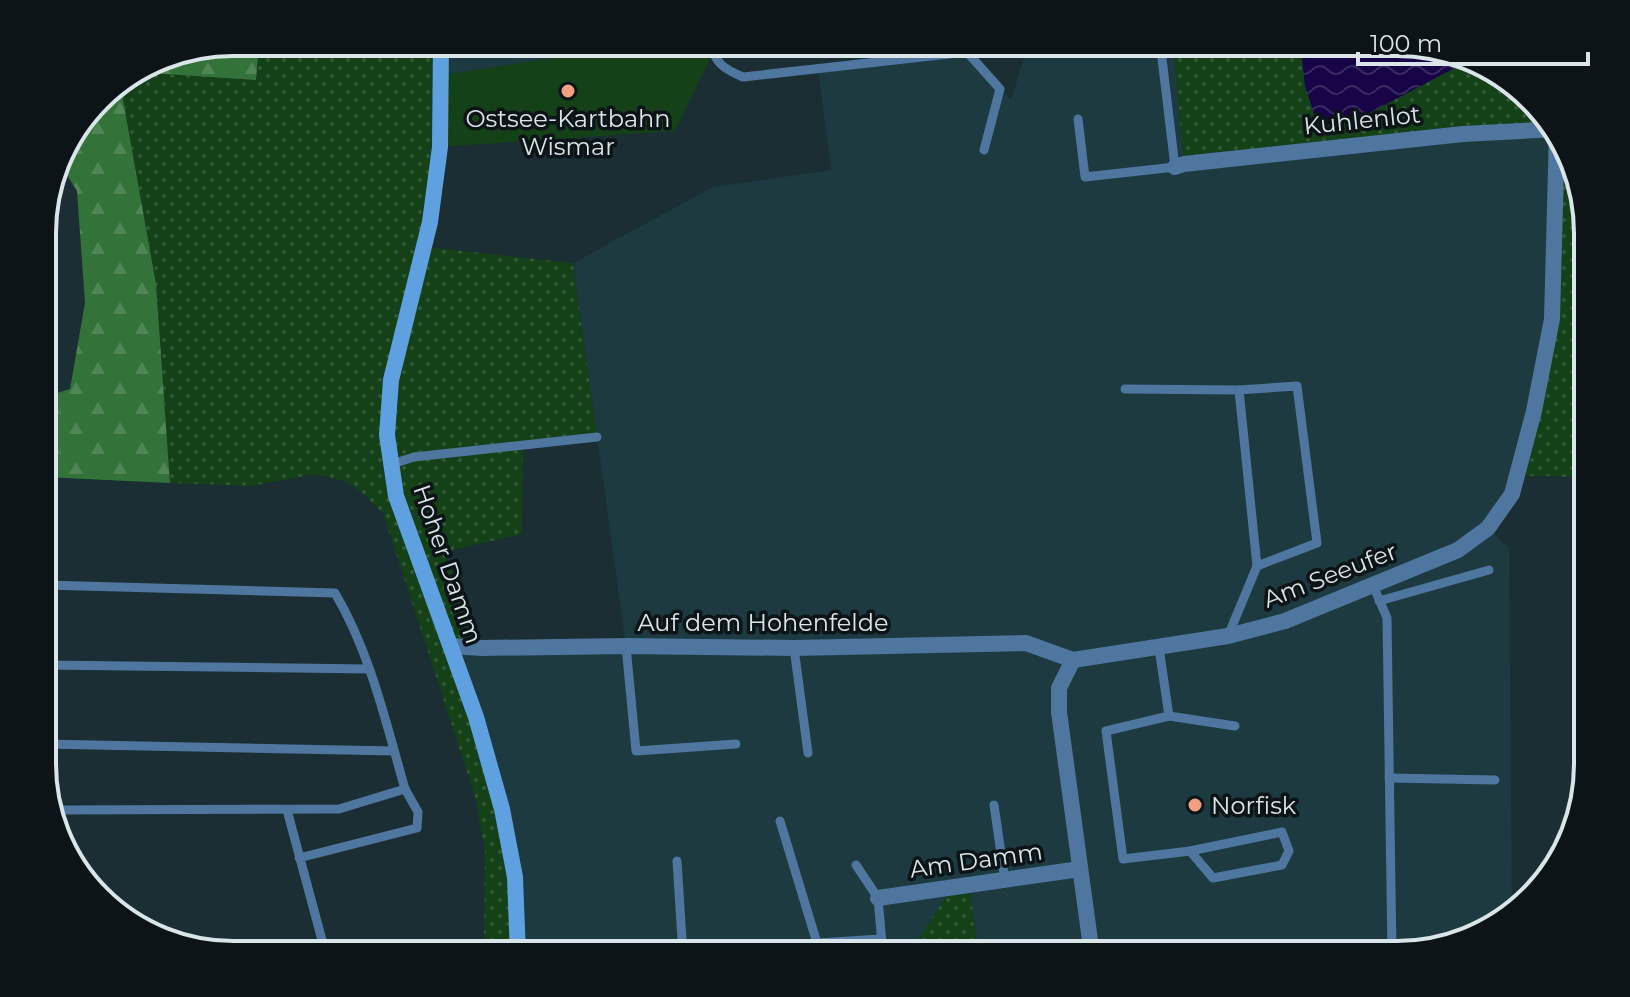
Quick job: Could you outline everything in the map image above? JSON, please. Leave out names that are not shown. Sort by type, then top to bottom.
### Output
[{"type":"main road","name":"Hoher Damm","points":[[441,56],[440,147],[426,247],[391,380],[387,435],[396,496],[476,717],[502,809],[515,877],[517,941]]},
{"type":"street","name":"Kuhlenlot","points":[[1175,167],[1463,134],[1541,131]]},
{"type":"street","name":"Am Seeufer","points":[[1073,660],[1228,636],[1376,593],[1458,550],[1488,528],[1512,494],[1534,411],[1552,319],[1556,156]]},
{"type":"street","name":"Auf dem Hohenfelde","points":[[451,646],[794,648],[1026,643],[1073,660]]},
{"type":"street","points":[[1073,660],[1059,688],[1059,712],[1090,941]]},
{"type":"street","name":"Am Damm","points":[[878,898],[1080,869]]},
{"type":"lane","points":[[715,56],[722,68],[743,77],[931,56]]},
{"type":"lane","points":[[971,56],[1000,89],[984,150]]},
{"type":"lane","points":[[1078,119],[1085,177],[1175,167],[1162,56]]},
{"type":"lane","points":[[1125,389],[1239,390],[1297,386],[1317,543],[1257,566]]},
{"type":"lane","points":[[1228,636],[1257,566],[1239,390]]},
{"type":"lane","points":[[392,464],[414,457],[597,437]]},
{"type":"lane","points":[[1392,941],[1387,618],[1376,593],[1489,570]]},
{"type":"lane","points":[[56,585],[335,593],[352,622],[369,669],[405,789],[418,812],[417,828],[299,858]]},
{"type":"lane","points":[[626,646],[636,751],[736,744]]},
{"type":"lane","points":[[794,648],[808,753]]},
{"type":"lane","points":[[1159,648],[1169,716]]},
{"type":"lane","points":[[56,665],[369,669]]},
{"type":"lane","points":[[1190,851],[1213,878],[1282,865],[1289,851],[1282,832],[1190,851],[1123,859],[1106,731],[1169,716],[1235,726]]},
{"type":"lane","points":[[56,744],[394,751]]},
{"type":"lane","points":[[1389,778],[1495,780]]},
{"type":"lane","points":[[62,810],[339,809],[405,789]]},
{"type":"lane","points":[[994,805],[1005,881]]},
{"type":"lane","points":[[287,810],[322,941]]},
{"type":"lane","points":[[780,821],[816,941]]},
{"type":"lane","points":[[677,861],[682,941]]},
{"type":"lane","points":[[849,941],[881,939],[878,898],[856,865]]},
{"type":"shaded area","points":[[441,56],[567,56],[442,75]]},
{"type":"shaded area","points":[[932,56],[971,56],[1011,100],[1025,56],[1174,56],[1184,163],[1541,130],[1550,144],[1556,156],[1552,319],[1512,494],[1488,528],[1509,548],[1512,898],[1465,928],[1409,941],[977,941],[969,887],[951,889],[917,941],[515,941],[451,646],[626,646],[573,263],[713,187],[831,170],[818,69]]},
{"type":"green space","points":[[258,56],[440,56],[426,247],[573,263],[597,437],[523,446],[522,534],[444,552],[482,648],[452,646],[502,809],[516,941],[484,941],[485,850],[475,796],[383,513],[358,489],[344,481],[314,474],[251,486],[170,483],[156,284],[123,100],[125,93],[157,73],[256,79]]},
{"type":"green space","points":[[258,56],[256,80],[156,73],[176,65],[210,58]]},
{"type":"green space","name":"Ostsee-Kartbahn Wismar","points":[[567,56],[712,56],[675,131],[440,147],[442,75]]},
{"type":"green space","points":[[1174,56],[1397,56],[1443,62],[1465,69],[1505,93],[1539,129],[1184,164]]},
{"type":"green space","points":[[125,93],[123,100],[156,284],[170,483],[56,478],[56,393],[70,389],[85,303],[77,191],[66,173],[69,165],[100,116]]},
{"type":"green space","points":[[1556,156],[1571,198],[1574,221],[1574,478],[1517,476],[1552,319]]},
{"type":"green space","points":[[969,886],[977,941],[917,941],[951,889]]},
{"type":"water","points":[[1302,56],[1397,56],[1457,67],[1358,119],[1336,125],[1317,123],[1305,86]]},
{"type":"place","name":"Ostsee-Kartbahn Wismar","points":[[568,91]]},
{"type":"place","name":"Norfisk","points":[[1195,805]]}]
